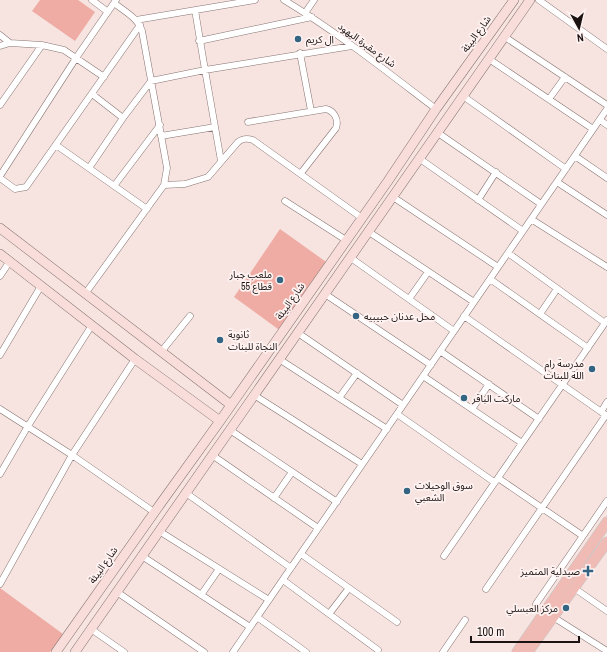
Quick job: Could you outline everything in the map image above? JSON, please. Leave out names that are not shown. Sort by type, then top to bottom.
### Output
[{"type":"main road","points":[[517,652],[607,522]]},
{"type":"main road","points":[[528,652],[574,588],[604,553],[607,542]]},
{"type":"street","points":[[92,0],[108,12]]},
{"type":"street","points":[[85,294],[164,185],[167,168],[160,125],[138,22],[115,2],[76,58],[0,177],[15,189],[26,187],[104,77],[138,22],[195,10],[255,0]]},
{"type":"street","name":"شارع مقبرة اليهود","points":[[284,0],[312,17],[436,109]]},
{"type":"street","points":[[305,13],[314,0]]},
{"type":"street","points":[[75,652],[530,0]]},
{"type":"street","points":[[539,0],[607,49]]},
{"type":"street","name":"شارع البيئة","points":[[56,652],[154,512],[220,422],[512,1]]},
{"type":"street","points":[[195,10],[199,41],[221,161]]},
{"type":"street","points":[[199,41],[312,17]]},
{"type":"street","points":[[0,35],[10,43]]},
{"type":"street","points":[[505,37],[607,105]]},
{"type":"street","points":[[0,46],[10,43],[42,45],[64,50],[104,77]]},
{"type":"street","points":[[0,105],[42,45]]},
{"type":"street","points":[[89,168],[123,118],[151,81],[300,53],[352,46]]},
{"type":"street","points":[[300,53],[311,111]]},
{"type":"street","points":[[489,59],[593,129]]},
{"type":"street","points":[[549,99],[565,77]]},
{"type":"street","points":[[92,94],[123,118]]},
{"type":"street","points":[[463,96],[566,169]]},
{"type":"street","points":[[248,122],[326,108],[331,110],[334,113],[338,124],[301,173]]},
{"type":"street","points":[[234,652],[396,414],[607,109]]},
{"type":"street","points":[[600,120],[607,125]]},
{"type":"street","points":[[114,186],[160,125]]},
{"type":"street","points":[[161,136],[215,127]]},
{"type":"street","points":[[438,133],[541,204]]},
{"type":"street","points":[[164,185],[185,184],[208,177],[238,142],[245,138],[249,138],[301,173],[362,218]]},
{"type":"street","points":[[56,145],[147,209]]},
{"type":"street","points":[[575,156],[607,178]]},
{"type":"street","points":[[420,159],[523,231]]},
{"type":"street","points":[[478,200],[496,172]]},
{"type":"street","points":[[388,181],[400,188]]},
{"type":"street","points":[[557,182],[607,215]]},
{"type":"street","points":[[393,197],[498,268]]},
{"type":"street","points":[[285,201],[346,240]]},
{"type":"street","points":[[531,219],[607,267]]},
{"type":"street","points":[[0,228],[231,405]]},
{"type":"street","points":[[369,232],[474,302]]},
{"type":"street","points":[[444,556],[605,325],[508,253]]},
{"type":"street","points":[[0,254],[135,359],[220,422]]},
{"type":"street","points":[[351,258],[454,331]]},
{"type":"street","points":[[0,276],[10,261]]},
{"type":"street","points":[[409,299],[428,272]]},
{"type":"street","points":[[490,279],[588,348]]},
{"type":"street","points":[[0,355],[41,286]]},
{"type":"street","points":[[540,314],[557,289]]},
{"type":"street","points":[[325,294],[431,365]]},
{"type":"street","points":[[161,352],[190,316]]},
{"type":"street","points":[[464,316],[604,414]]},
{"type":"street","points":[[0,474],[28,426],[92,325]]},
{"type":"street","points":[[298,333],[403,405]]},
{"type":"street","points":[[440,351],[539,419]]},
{"type":"street","points":[[0,584],[72,455],[135,359]]},
{"type":"street","points":[[279,359],[387,429]]},
{"type":"street","points":[[339,398],[357,374]]},
{"type":"street","points":[[423,376],[522,443]]},
{"type":"street","points":[[472,409],[489,384]]},
{"type":"street","points":[[254,395],[362,464]]},
{"type":"street","points":[[486,588],[604,414],[607,402]]},
{"type":"street","points":[[0,409],[72,455],[154,512]]},
{"type":"street","points":[[396,414],[496,480],[541,507],[583,536]]},
{"type":"street","points":[[230,430],[337,502]]},
{"type":"street","points":[[212,455],[318,528]]},
{"type":"street","points":[[274,498],[292,472]]},
{"type":"street","points":[[186,493],[291,568]]},
{"type":"street","points":[[536,604],[607,501]]},
{"type":"street","points":[[160,531],[269,600]]},
{"type":"street","points":[[301,554],[397,622]]},
{"type":"street","points":[[142,556],[250,628]]},
{"type":"street","points":[[201,595],[219,569]]},
{"type":"street","points":[[283,580],[378,650]]},
{"type":"street","points":[[329,614],[349,588]]},
{"type":"street","points":[[574,588],[607,611]]},
{"type":"street","points":[[117,592],[204,652]]},
{"type":"street","points":[[553,617],[607,652]]},
{"type":"street","points":[[257,618],[306,652]]},
{"type":"street","points":[[442,652],[465,620]]},
{"type":"street","points":[[91,629],[124,652]]},
{"type":"shaded area","points":[[40,0],[78,0],[95,12],[75,41],[32,11]]},
{"type":"shaded area","points":[[280,229],[329,264],[282,332],[234,297]]},
{"type":"shaded area","points":[[0,588],[63,634],[50,652],[0,652]]},
{"type":"place","name":"ال كريم","points":[[298,39]]},
{"type":"place","name":"ملعب جبار قطاع 55","points":[[280,280]]},
{"type":"place","name":"محل عدنان حبيبيه","points":[[356,316]]},
{"type":"place","name":"ثانوية النجاة للبنات","points":[[220,340]]},
{"type":"place","name":"مدرسة رام اللة للبنات","points":[[592,369]]},
{"type":"place","name":"ماركت الباقر","points":[[464,398]]},
{"type":"place","name":"سوق الوحيلات الشعبي","points":[[407,491]]},
{"type":"place","name":"صيدلية المتميز","points":[[588,571]]},
{"type":"place","name":"مركز العبسلي","points":[[566,608]]}]
